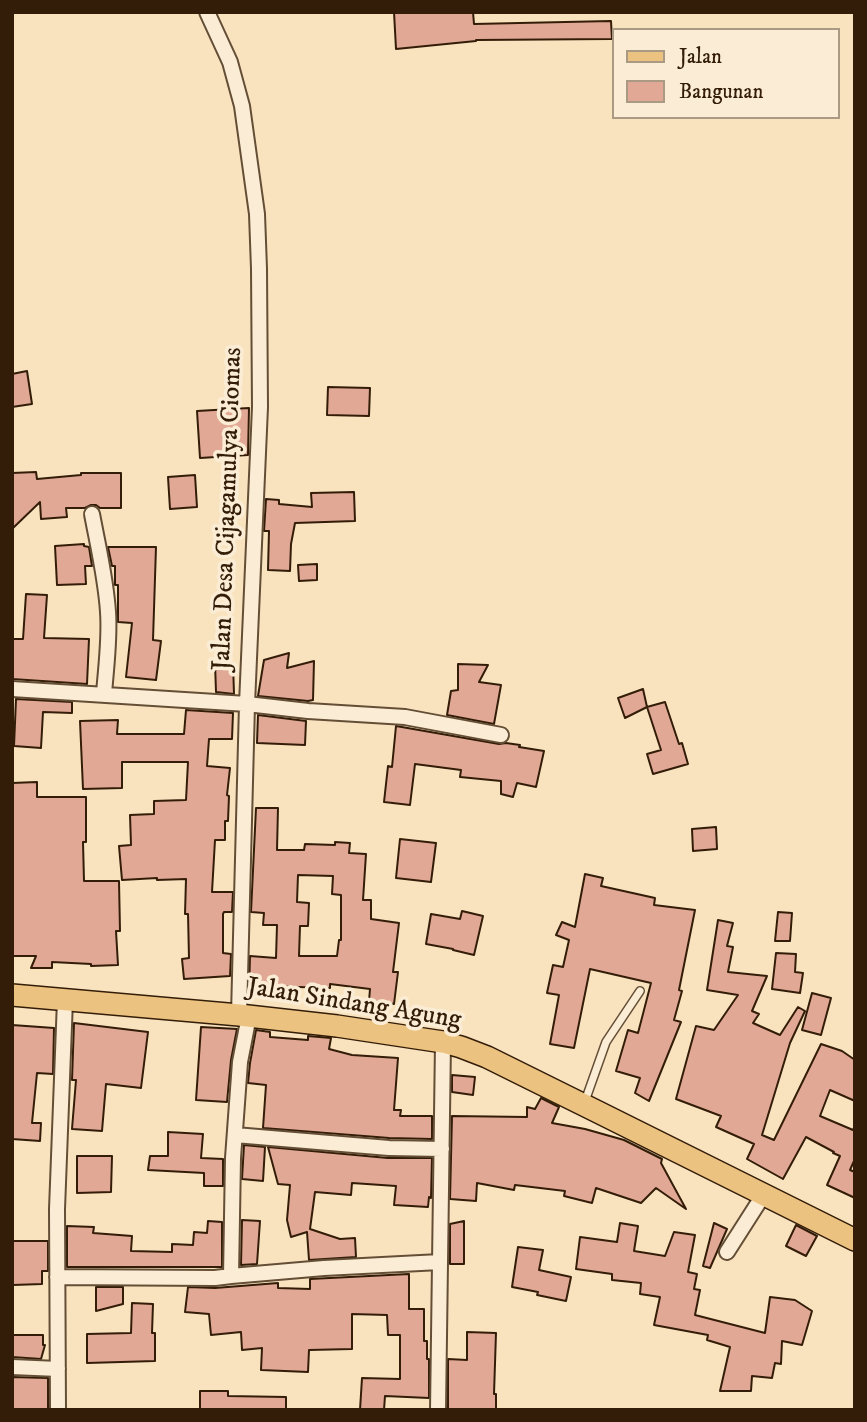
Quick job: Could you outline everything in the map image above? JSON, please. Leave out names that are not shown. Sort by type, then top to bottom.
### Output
[{"type":"main road","name":"Jalan Sindang Agung","points":[[12,995],[337,1026],[461,1047],[487,1057],[855,1240]]},
{"type":"street","name":"Jalan Desa Cijagamulya Ciomas","points":[[207,12],[229,62],[242,106],[257,214],[259,269],[260,407],[247,704],[244,1016],[235,1135],[231,1276]]},
{"type":"street","points":[[92,514],[108,613],[104,694]]},
{"type":"street","points":[[12,689],[247,704],[308,712],[405,718],[501,735]]},
{"type":"street","points":[[58,1410],[57,1209],[65,1000]]},
{"type":"street","points":[[438,1410],[443,1042]]},
{"type":"street","points":[[235,1135],[442,1149]]},
{"type":"street","points":[[727,1252],[764,1194]]},
{"type":"street","points":[[57,1277],[215,1278],[324,1268],[440,1262]]},
{"type":"street","points":[[12,1367],[58,1369]]},
{"type":"lane","points":[[584,1105],[606,1042],[640,991]]},
{"type":"building","points":[[394,12],[473,12],[474,24],[611,21],[612,39],[476,40],[396,49]]},
{"type":"building","points":[[27,371],[32,404],[12,407],[12,374]]},
{"type":"building","points":[[328,387],[370,388],[369,416],[327,415]]},
{"type":"building","points":[[249,408],[248,455],[200,458],[197,411]]},
{"type":"building","points":[[36,472],[37,479],[81,473],[121,473],[121,508],[91,505],[85,508],[66,508],[67,517],[41,519],[40,502],[12,529],[12,473]]},
{"type":"building","points":[[195,475],[197,507],[170,509],[168,477]]},
{"type":"building","points":[[354,492],[355,521],[295,523],[290,571],[268,570],[269,531],[264,531],[266,499],[279,500],[279,504],[312,507],[311,493]]},
{"type":"building","points":[[84,544],[89,547],[92,566],[85,566],[86,584],[57,585],[55,546]]},
{"type":"building","points":[[108,547],[156,547],[153,640],[161,641],[156,680],[126,677],[132,623],[118,622],[118,585],[115,585],[115,566],[112,566]]},
{"type":"building","points":[[317,564],[317,580],[299,581],[298,565]]},
{"type":"building","points":[[26,594],[47,595],[44,638],[89,639],[87,684],[12,679],[12,639],[23,639]]},
{"type":"building","points":[[289,653],[287,668],[314,661],[313,700],[258,696],[264,660]]},
{"type":"building","points":[[215,663],[233,663],[234,694],[216,692]]},
{"type":"building","points":[[458,664],[488,665],[479,682],[501,685],[494,724],[447,715],[451,691],[458,690]]},
{"type":"building","points":[[643,689],[647,707],[625,718],[618,698]]},
{"type":"building","points":[[16,699],[72,702],[72,713],[43,712],[41,748],[14,746]]},
{"type":"building","points":[[665,702],[688,764],[653,774],[647,754],[661,750],[647,707]]},
{"type":"building","points":[[186,710],[233,713],[232,739],[209,739],[207,766],[230,768],[228,821],[225,821],[225,840],[215,840],[212,892],[233,892],[232,912],[223,914],[223,953],[231,954],[230,976],[184,979],[182,959],[189,958],[188,914],[185,914],[186,879],[122,880],[119,846],[131,845],[130,815],[154,814],[154,801],[186,800],[188,762],[122,762],[122,788],[83,789],[80,721],[118,720],[117,734],[184,734]]},
{"type":"building","points":[[258,715],[306,721],[305,745],[257,743]]},
{"type":"building","points":[[396,726],[544,751],[536,787],[517,783],[513,797],[501,794],[501,781],[460,777],[461,770],[415,764],[410,805],[384,802],[388,766],[392,767]]},
{"type":"building","points":[[37,782],[37,797],[86,797],[84,881],[119,881],[120,931],[116,931],[118,965],[91,966],[52,962],[52,968],[31,968],[36,956],[12,956],[12,783]]},
{"type":"building","points":[[256,808],[278,808],[277,850],[304,850],[305,844],[350,843],[349,853],[366,854],[363,900],[371,900],[371,919],[399,923],[393,972],[398,972],[394,1004],[369,1001],[370,989],[330,984],[330,988],[266,986],[265,992],[249,991],[250,956],[276,958],[277,925],[263,925],[264,913],[251,912]],"holes":[[[298,875],[333,876],[332,894],[341,895],[341,940],[337,956],[299,956],[300,926],[308,926],[309,903],[297,902]]]},
{"type":"building","points":[[716,827],[717,849],[693,851],[692,829]]},
{"type":"building","points":[[400,839],[436,843],[431,882],[396,878]]},
{"type":"building","points":[[585,874],[603,878],[601,886],[655,898],[654,905],[695,910],[679,990],[682,991],[674,1020],[681,1022],[649,1101],[635,1093],[640,1078],[616,1071],[628,1030],[638,1033],[651,983],[590,969],[574,1048],[550,1044],[559,995],[547,993],[553,965],[563,967],[569,940],[556,935],[562,922],[575,927]]},
{"type":"building","points":[[462,911],[483,916],[474,955],[426,944],[431,914],[460,919]]},
{"type":"building","points":[[778,912],[792,913],[790,941],[775,941]]},
{"type":"building","points":[[718,920],[733,923],[727,946],[733,947],[728,972],[767,976],[752,1011],[759,1014],[753,1023],[780,1035],[798,1007],[805,1011],[790,1043],[762,1135],[774,1140],[821,1044],[842,1051],[855,1060],[855,1101],[830,1090],[820,1116],[853,1130],[855,1125],[855,1161],[850,1170],[855,1172],[855,1198],[827,1185],[840,1156],[834,1152],[806,1137],[783,1179],[747,1159],[754,1144],[716,1127],[721,1116],[676,1099],[696,1026],[714,1030],[738,995],[707,990]]},
{"type":"building","points":[[776,953],[796,954],[795,972],[803,973],[800,993],[772,989]]},
{"type":"building","points":[[812,993],[831,998],[821,1035],[802,1030]]},
{"type":"building","points":[[74,1023],[148,1032],[141,1088],[106,1084],[102,1131],[72,1129],[76,1080],[72,1080]]},
{"type":"building","points":[[12,1025],[54,1028],[53,1074],[37,1073],[32,1123],[41,1123],[40,1141],[12,1139]]},
{"type":"building","points":[[201,1027],[237,1029],[227,1102],[196,1100]]},
{"type":"building","points":[[256,1030],[270,1032],[270,1037],[308,1040],[308,1036],[331,1038],[329,1049],[352,1055],[398,1058],[394,1110],[401,1110],[400,1116],[432,1116],[432,1139],[263,1128],[266,1085],[248,1083]]},
{"type":"building","points":[[452,1075],[475,1077],[473,1095],[452,1092]]},
{"type":"building","points":[[541,1098],[559,1107],[552,1123],[624,1140],[662,1159],[661,1163],[686,1209],[656,1188],[641,1203],[596,1188],[592,1203],[564,1196],[565,1191],[515,1185],[514,1190],[477,1183],[476,1201],[450,1199],[452,1116],[527,1117],[527,1107],[535,1109]]},
{"type":"building","points":[[168,1132],[203,1134],[201,1158],[223,1159],[223,1186],[204,1186],[204,1173],[148,1170],[150,1156],[168,1156]]},
{"type":"building","points":[[244,1145],[265,1147],[263,1181],[242,1179]]},
{"type":"building","points":[[268,1147],[388,1158],[432,1158],[431,1198],[429,1197],[428,1207],[394,1205],[396,1186],[352,1183],[351,1195],[315,1192],[310,1229],[340,1239],[355,1238],[356,1257],[309,1260],[307,1232],[291,1237],[287,1220],[290,1185],[278,1184]]},
{"type":"building","points":[[77,1156],[112,1156],[111,1192],[77,1193]]},
{"type":"building","points":[[242,1220],[260,1221],[257,1264],[241,1265]]},
{"type":"building","points":[[208,1221],[222,1222],[222,1267],[67,1267],[67,1226],[94,1227],[93,1233],[132,1236],[131,1251],[172,1252],[172,1244],[193,1245],[194,1232],[207,1233]]},
{"type":"building","points":[[464,1221],[464,1264],[450,1264],[450,1224]]},
{"type":"building","points":[[620,1223],[638,1226],[634,1251],[665,1256],[674,1232],[695,1235],[688,1272],[697,1274],[694,1289],[700,1290],[695,1315],[765,1333],[770,1297],[795,1300],[812,1311],[802,1345],[782,1341],[781,1364],[775,1363],[772,1378],[752,1376],[751,1391],[720,1391],[730,1347],[707,1340],[708,1335],[654,1325],[660,1297],[640,1294],[641,1283],[612,1280],[612,1274],[576,1269],[580,1237],[617,1242]]},
{"type":"building","points":[[714,1223],[727,1229],[710,1268],[703,1266]]},
{"type":"building","points":[[796,1225],[817,1236],[806,1256],[786,1246]]},
{"type":"building","points":[[13,1241],[48,1241],[48,1271],[42,1271],[42,1284],[13,1285]]},
{"type":"building","points":[[518,1247],[543,1250],[539,1270],[571,1277],[566,1301],[512,1287]]},
{"type":"building","points":[[409,1274],[409,1309],[424,1309],[424,1341],[427,1341],[429,1359],[429,1398],[385,1396],[384,1410],[360,1410],[362,1378],[400,1379],[400,1335],[388,1335],[387,1315],[352,1314],[352,1349],[309,1350],[308,1372],[261,1370],[262,1348],[242,1350],[241,1332],[211,1335],[209,1314],[185,1312],[188,1287],[215,1288],[278,1283],[278,1288],[310,1289],[310,1279]]},
{"type":"building","points":[[96,1287],[123,1287],[123,1304],[96,1311]]},
{"type":"building","points":[[132,1303],[153,1304],[155,1361],[87,1363],[87,1334],[131,1333]]},
{"type":"building","points":[[467,1332],[496,1333],[496,1410],[448,1410],[448,1359],[467,1360]]},
{"type":"building","points":[[13,1335],[43,1335],[45,1345],[41,1359],[12,1357]]},
{"type":"building","points":[[12,1377],[48,1378],[48,1410],[13,1409]]},
{"type":"building","points":[[200,1391],[228,1391],[228,1396],[286,1397],[286,1410],[200,1410]]}]
